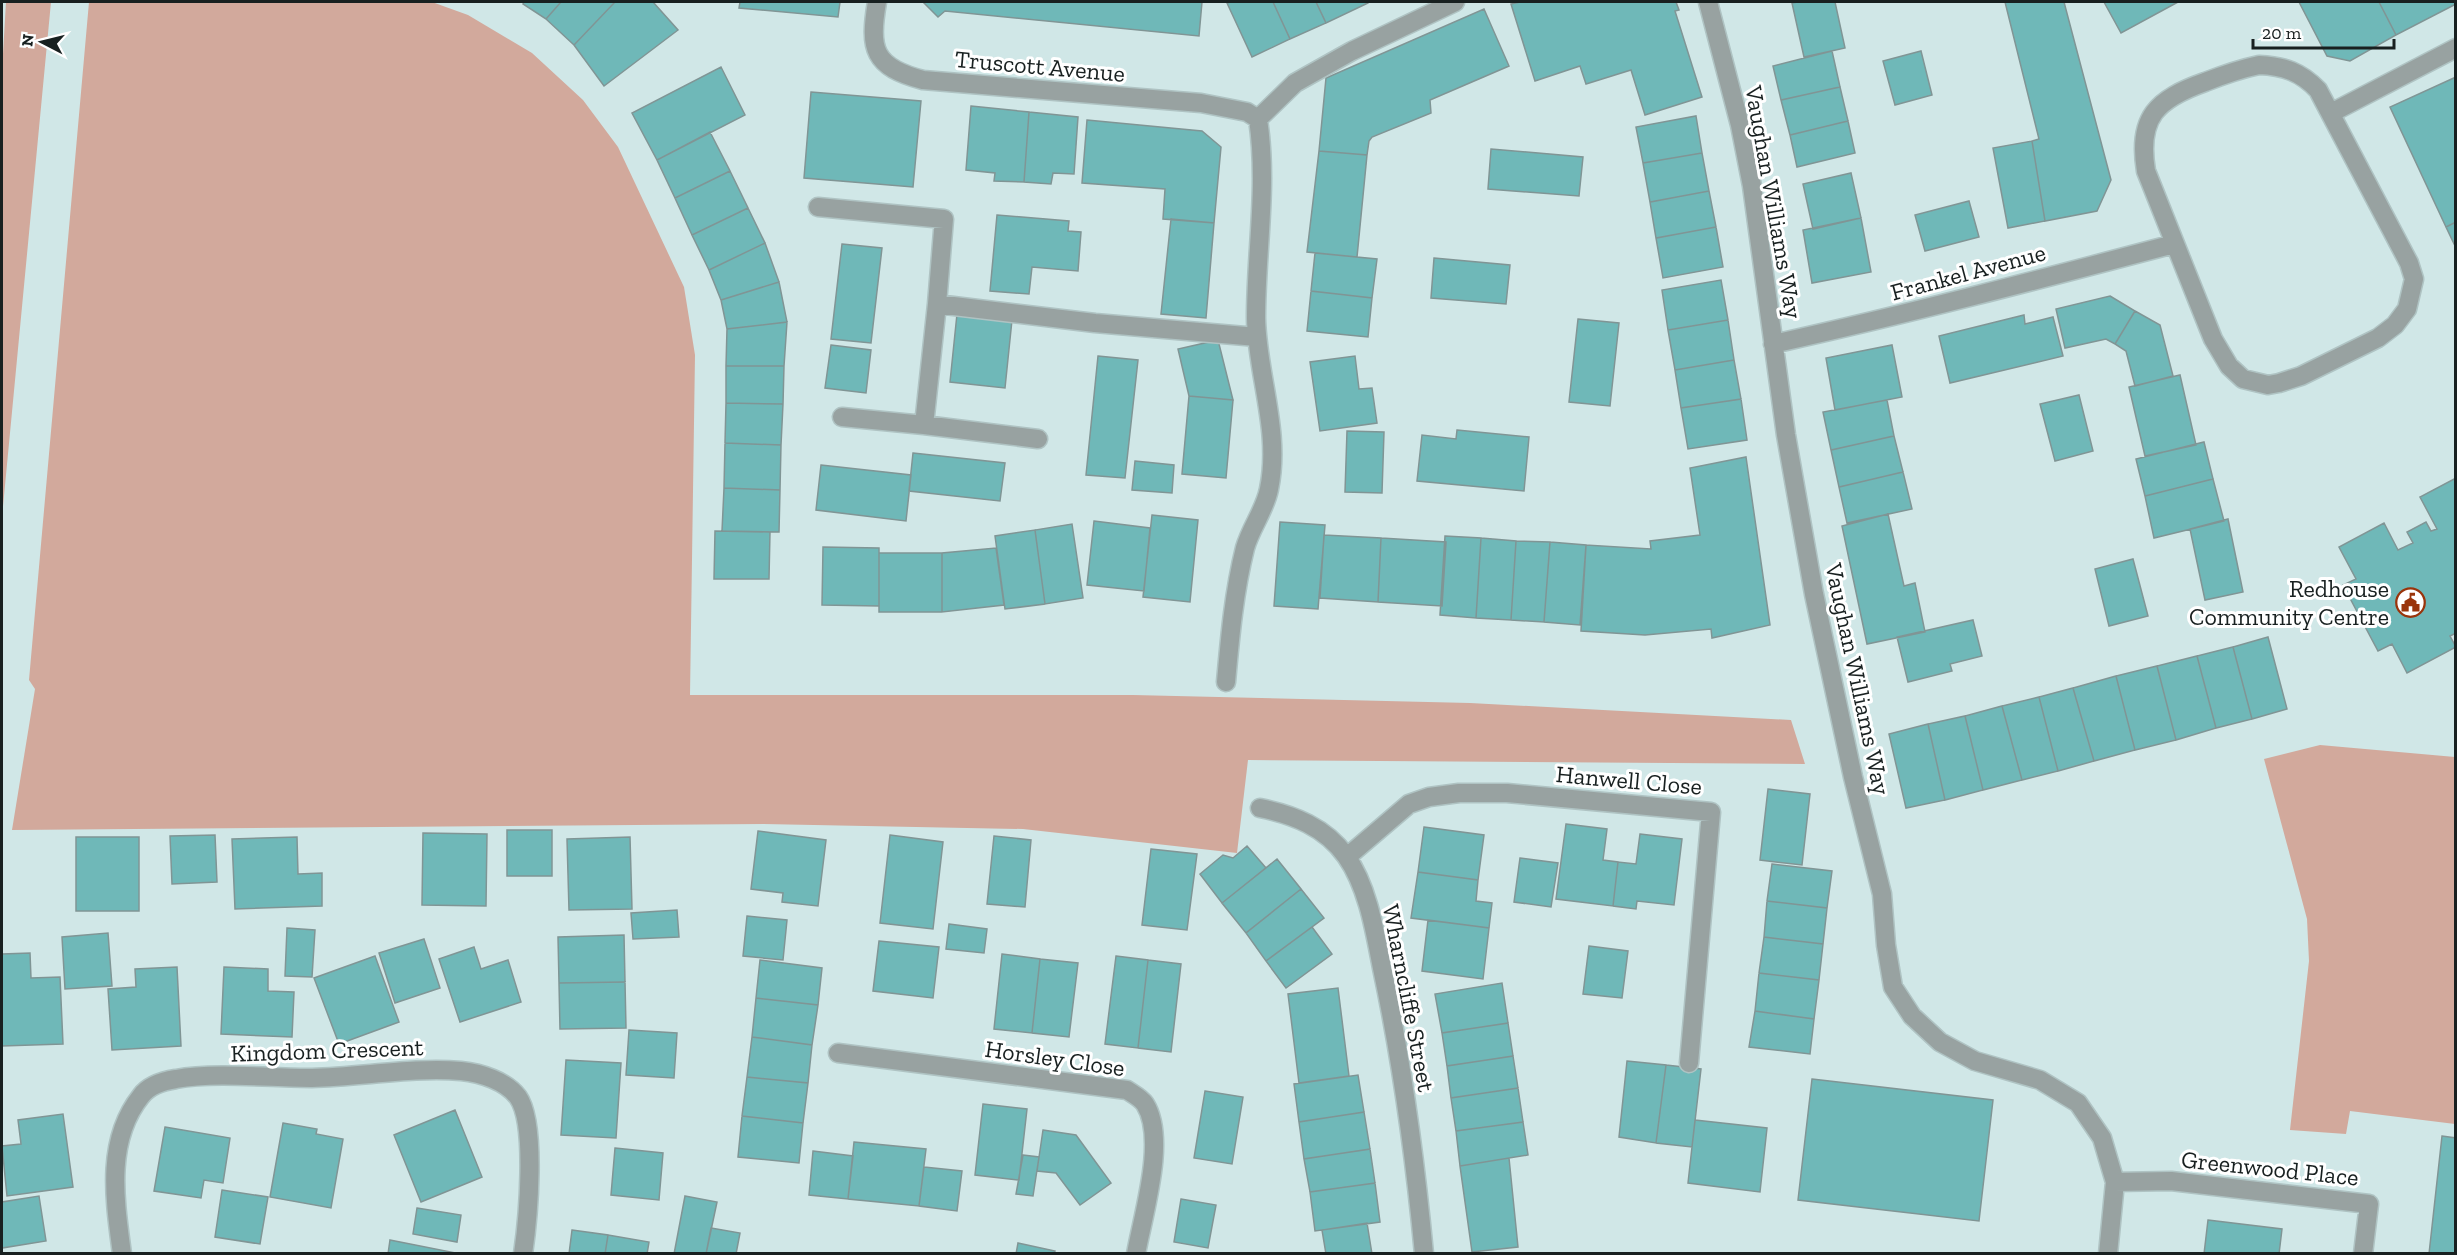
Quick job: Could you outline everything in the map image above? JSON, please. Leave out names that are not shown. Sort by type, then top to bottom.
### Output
[{"type":"street","name":"Truscott Avenue","points":[[877,2],[872,37],[875,48],[885,65],[899,74],[946,82],[1201,103],[1247,112],[1258,119]]},
{"type":"street","points":[[1226,682],[1233,606],[1245,548],[1269,490],[1271,472],[1269,398],[1257,337],[1264,201],[1263,150],[1258,119],[1295,83],[1352,51],[1455,2]]},
{"type":"street","name":"Vaughan Williams Way","points":[[1708,2],[1740,125],[1752,186],[1786,435],[1814,594],[1882,894],[1887,956],[1893,987],[1912,1016],[1940,1042],[1975,1061],[2040,1080],[2078,1103],[2102,1138],[2115,1182],[2109,1254]]},
{"type":"street","points":[[2331,112],[2456,48]]},
{"type":"street","points":[[2277,66],[2291,69],[2319,90],[2409,263],[2414,279],[2412,294],[2407,309],[2395,325],[2378,338],[2301,376],[2268,385],[2243,379],[2229,366],[2217,345],[2174,243],[2146,171],[2143,149],[2153,114],[2164,100],[2179,91],[2244,68],[2277,66]]},
{"type":"street","points":[[818,207],[944,219],[924,425]]},
{"type":"street","name":"Frankel Avenue","points":[[1773,344],[1953,303],[2007,286],[2174,243]]},
{"type":"street","points":[[937,304],[1257,337]]},
{"type":"street","points":[[842,417],[1038,439]]},
{"type":"street","name":"Hanwell Close","points":[[1347,857],[1409,804],[1439,796],[1507,793],[1711,812],[1689,1063]]},
{"type":"street","name":"Wharncliffe Street","points":[[1260,808],[1282,813],[1310,824],[1335,842],[1357,875],[1374,930],[1389,1001],[1401,1071],[1424,1254]]},
{"type":"street","name":"Horsley Close","points":[[838,1053],[1127,1090],[1144,1102],[1154,1125],[1153,1157],[1136,1254]]},
{"type":"street","name":"Kingdom Crescent","points":[[122,1254],[116,1205],[118,1149],[133,1110],[141,1096],[155,1084],[189,1077],[315,1078],[426,1070],[476,1074],[502,1083],[519,1099],[528,1128],[530,1152],[523,1254]]},
{"type":"street","name":"Greenwood Place","points":[[2115,1182],[2171,1181],[2369,1204],[2363,1254]]},
{"type":"shaded area","points":[[6,2],[51,2],[2,517],[2,71]]},
{"type":"shaded area","points":[[89,2],[432,2],[468,15],[532,53],[583,100],[618,147],[684,287],[695,355],[690,695],[1133,695],[1470,703],[1791,720],[1805,764],[1248,760],[1237,853],[1023,829],[763,824],[12,830],[35,689],[29,680]]},
{"type":"shaded area","points":[[2320,745],[2455,757],[2455,1124],[2350,1111],[2346,1134],[2290,1130],[2309,961],[2307,919],[2264,759]]},
{"type":"building","points":[[524,2],[561,2],[546,19],[523,4]]},
{"type":"building","points":[[561,2],[615,2],[574,45],[546,19]]},
{"type":"building","points":[[615,2],[653,2],[678,30],[604,86],[574,45]]},
{"type":"building","points":[[740,2],[840,2],[838,17],[739,8]]},
{"type":"building","points":[[923,2],[1202,2],[1199,36],[945,11],[938,17]]},
{"type":"building","points":[[1273,2],[1290,39],[1252,57],[1227,3]]},
{"type":"building","points":[[1273,2],[1316,2],[1326,23],[1290,39]]},
{"type":"building","points":[[1316,2],[1368,2],[1368,3],[1326,23]]},
{"type":"building","points":[[1520,2],[1676,2],[1679,10],[1675,11],[1702,97],[1645,115],[1631,70],[1586,84],[1580,66],[1535,81],[1511,4]]},
{"type":"building","points":[[1835,2],[1845,48],[1804,57],[1792,3]]},
{"type":"building","points":[[2005,2],[2064,2],[2111,180],[2097,211],[2045,221],[2032,141],[2039,139]]},
{"type":"building","points":[[2104,2],[2178,2],[2121,33]]},
{"type":"building","points":[[2299,2],[2379,2],[2396,35],[2350,61],[2327,56]]},
{"type":"building","points":[[2379,2],[2456,2],[2456,4],[2396,35]]},
{"type":"building","points":[[1484,9],[1509,66],[1430,100],[1431,113],[1372,137],[1369,141],[1367,155],[1319,151],[1326,78]]},
{"type":"building","points":[[1832,51],[1840,87],[1781,100],[1773,66]]},
{"type":"building","points":[[1921,51],[1932,95],[1895,105],[1883,61]]},
{"type":"building","points":[[721,67],[745,115],[657,160],[632,113]]},
{"type":"building","points":[[2456,77],[2456,222],[2446,227],[2390,107]]},
{"type":"building","points":[[1840,87],[1848,121],[1790,135],[1781,100]]},
{"type":"building","points":[[811,92],[921,101],[913,187],[804,178]]},
{"type":"building","points":[[971,106],[1029,112],[1024,182],[994,181],[995,173],[966,170]]},
{"type":"building","points":[[1029,112],[1078,117],[1074,174],[1053,173],[1051,184],[1024,182]]},
{"type":"building","points":[[1696,116],[1702,153],[1643,163],[1636,127]]},
{"type":"building","points":[[1087,120],[1202,131],[1221,147],[1214,223],[1163,219],[1165,189],[1082,183]]},
{"type":"building","points":[[1848,121],[1855,153],[1797,167],[1790,135]]},
{"type":"building","points":[[710,132],[730,171],[675,198],[657,160]]},
{"type":"building","points":[[2032,141],[2045,221],[2008,228],[1993,148]]},
{"type":"building","points":[[1491,149],[1583,157],[1579,196],[1488,189]]},
{"type":"building","points":[[1319,151],[1367,155],[1357,257],[1307,252]]},
{"type":"building","points":[[1702,153],[1709,191],[1650,202],[1643,163]]},
{"type":"building","points":[[730,171],[748,208],[692,235],[675,198]]},
{"type":"building","points":[[1851,173],[1861,218],[1813,229],[1803,184]]},
{"type":"building","points":[[1709,191],[1716,227],[1656,238],[1650,202]]},
{"type":"building","points":[[1969,201],[1979,237],[1925,251],[1915,215]]},
{"type":"building","points":[[748,208],[765,243],[709,270],[692,235]]},
{"type":"building","points":[[997,215],[1069,221],[1068,231],[1081,232],[1078,271],[1032,267],[1029,294],[990,291]]},
{"type":"building","points":[[1861,218],[1871,272],[1812,283],[1803,230]]},
{"type":"building","points":[[1171,219],[1214,223],[1206,318],[1161,314]]},
{"type":"building","points":[[2456,222],[2456,248],[2446,227]]},
{"type":"building","points":[[1716,227],[1723,267],[1663,278],[1656,238]]},
{"type":"building","points":[[765,243],[779,282],[721,300],[709,270]]},
{"type":"building","points":[[842,244],[882,248],[871,343],[831,339]]},
{"type":"building","points":[[1315,253],[1377,259],[1372,298],[1311,291]]},
{"type":"building","points":[[1434,258],[1510,265],[1506,304],[1431,298]]},
{"type":"building","points":[[1721,280],[1728,320],[1668,330],[1662,290]]},
{"type":"building","points":[[779,282],[787,322],[727,329],[721,300]]},
{"type":"building","points":[[1311,291],[1372,298],[1368,337],[1307,331]]},
{"type":"building","points":[[2110,296],[2135,311],[2115,344],[2106,339],[2065,348],[2056,309]]},
{"type":"building","points":[[2135,311],[2160,325],[2173,376],[2135,386],[2126,351],[2115,344]]},
{"type":"building","points":[[957,314],[1012,320],[1005,388],[950,382]]},
{"type":"building","points":[[2024,315],[2025,324],[2053,317],[2063,356],[1950,383],[1939,336]]},
{"type":"building","points":[[1578,319],[1619,323],[1610,406],[1569,402]]},
{"type":"building","points":[[1728,320],[1734,360],[1675,370],[1668,330]]},
{"type":"building","points":[[787,322],[784,366],[726,366],[727,329]]},
{"type":"building","points":[[1218,340],[1233,400],[1189,396],[1178,349]]},
{"type":"building","points":[[831,345],[871,350],[866,393],[825,388]]},
{"type":"building","points":[[1892,345],[1902,397],[1835,410],[1826,358]]},
{"type":"building","points":[[1098,356],[1138,360],[1125,478],[1086,475]]},
{"type":"building","points":[[1355,356],[1359,389],[1372,388],[1377,423],[1320,431],[1310,362]]},
{"type":"building","points":[[1734,360],[1741,399],[1681,408],[1675,370]]},
{"type":"building","points":[[726,366],[784,366],[783,404],[726,403]]},
{"type":"building","points":[[2180,375],[2196,445],[2145,456],[2129,387]]},
{"type":"building","points":[[2079,395],[2093,451],[2055,461],[2040,404]]},
{"type":"building","points":[[1189,396],[1233,400],[1226,478],[1182,474]]},
{"type":"building","points":[[1741,399],[1747,440],[1688,449],[1681,408]]},
{"type":"building","points":[[1887,400],[1894,436],[1831,450],[1823,412]]},
{"type":"building","points":[[726,403],[783,404],[781,445],[725,443]]},
{"type":"building","points":[[1457,430],[1529,437],[1524,491],[1417,481],[1422,435],[1456,439]]},
{"type":"building","points":[[1347,431],[1384,432],[1382,493],[1345,492]]},
{"type":"building","points":[[1894,436],[1903,472],[1839,487],[1831,450]]},
{"type":"building","points":[[2204,442],[2213,479],[2145,496],[2136,459]]},
{"type":"building","points":[[725,443],[781,445],[780,490],[724,488]]},
{"type":"building","points":[[913,453],[1005,463],[1000,501],[909,491]]},
{"type":"building","points":[[1746,457],[1770,625],[1712,638],[1711,629],[1645,635],[1581,631],[1586,545],[1651,549],[1650,541],[1700,535],[1690,468]]},
{"type":"building","points":[[1135,461],[1174,465],[1172,493],[1132,490]]},
{"type":"building","points":[[821,465],[911,475],[906,521],[816,510]]},
{"type":"building","points":[[1903,472],[1912,509],[1847,523],[1839,487]]},
{"type":"building","points":[[2456,478],[2456,633],[2450,636],[2456,647],[2407,673],[2392,644],[2378,651],[2343,585],[2356,579],[2339,547],[2384,523],[2398,550],[2413,543],[2407,532],[2426,522],[2431,531],[2437,529],[2420,497]]},
{"type":"building","points":[[2213,479],[2224,521],[2154,538],[2145,496]]},
{"type":"building","points":[[724,488],[780,490],[779,532],[722,531]]},
{"type":"building","points":[[1888,514],[1904,586],[1915,583],[1925,632],[1867,644],[1842,526]]},
{"type":"building","points":[[1152,515],[1198,520],[1190,602],[1143,597]]},
{"type":"building","points":[[2228,519],[2243,592],[2205,600],[2190,529]]},
{"type":"building","points":[[1094,521],[1150,528],[1144,591],[1087,585]]},
{"type":"building","points":[[1280,522],[1325,525],[1318,609],[1274,606]]},
{"type":"building","points":[[1072,524],[1083,598],[1045,604],[1035,530]]},
{"type":"building","points":[[1035,530],[1045,604],[1005,609],[995,536]]},
{"type":"building","points":[[715,531],[770,532],[769,579],[714,579]]},
{"type":"building","points":[[1324,535],[1381,538],[1378,602],[1320,598]]},
{"type":"building","points":[[1445,536],[1481,538],[1476,618],[1440,615]]},
{"type":"building","points":[[1381,538],[1446,542],[1442,606],[1378,602]]},
{"type":"building","points":[[1481,538],[1516,541],[1511,620],[1476,618]]},
{"type":"building","points":[[1516,541],[1550,542],[1544,622],[1511,620]]},
{"type":"building","points":[[1550,542],[1586,545],[1580,625],[1544,622]]},
{"type":"building","points":[[823,547],[879,548],[879,606],[822,605]]},
{"type":"building","points":[[996,548],[1004,605],[942,612],[942,553]]},
{"type":"building","points":[[879,553],[942,553],[942,612],[879,612]]},
{"type":"building","points":[[2133,559],[2148,616],[2109,626],[2095,569]]},
{"type":"building","points":[[1973,620],[1982,656],[1950,664],[1952,671],[1908,682],[1897,637]]},
{"type":"building","points":[[2268,637],[2287,709],[2252,719],[2233,647]]},
{"type":"building","points":[[2233,647],[2252,719],[2216,728],[2197,656]]},
{"type":"building","points":[[2197,656],[2216,728],[2176,740],[2157,666]]},
{"type":"building","points":[[2157,666],[2176,740],[2135,750],[2116,676]]},
{"type":"building","points":[[2116,676],[2135,750],[2094,761],[2073,688]]},
{"type":"building","points":[[2073,688],[2094,761],[2058,771],[2039,697]]},
{"type":"building","points":[[2039,697],[2058,771],[2022,780],[2002,706]]},
{"type":"building","points":[[2002,706],[2022,780],[1983,790],[1965,716]]},
{"type":"building","points":[[1965,716],[1983,790],[1945,800],[1928,724]]},
{"type":"building","points":[[1928,724],[1945,800],[1906,808],[1889,734]]},
{"type":"building","points":[[1768,789],[1810,794],[1802,865],[1760,860]]},
{"type":"building","points":[[1566,824],[1607,829],[1603,860],[1618,862],[1613,906],[1556,899]]},
{"type":"building","points":[[1424,827],[1484,835],[1478,880],[1418,872]]},
{"type":"building","points":[[507,830],[552,830],[552,876],[507,876]]},
{"type":"building","points":[[758,831],[826,840],[818,906],[782,902],[783,893],[751,889]]},
{"type":"building","points":[[423,833],[487,834],[486,906],[422,905]]},
{"type":"building","points":[[1640,834],[1682,839],[1674,905],[1637,901],[1636,909],[1613,906],[1618,862],[1636,864]]},
{"type":"building","points":[[215,835],[217,882],[172,884],[170,836]]},
{"type":"building","points":[[890,835],[943,842],[933,929],[880,923]]},
{"type":"building","points":[[994,836],[1031,840],[1025,907],[987,904]]},
{"type":"building","points":[[76,837],[139,837],[139,911],[76,911]]},
{"type":"building","points":[[297,837],[298,874],[322,873],[322,906],[235,909],[232,839]]},
{"type":"building","points":[[630,837],[632,909],[569,910],[567,839]]},
{"type":"building","points":[[1247,846],[1266,868],[1222,903],[1200,874],[1223,855],[1233,858]]},
{"type":"building","points":[[1151,849],[1197,854],[1187,930],[1142,925]]},
{"type":"building","points":[[1520,858],[1558,863],[1551,907],[1514,902]]},
{"type":"building","points":[[1277,859],[1301,889],[1246,933],[1222,903]]},
{"type":"building","points":[[1772,864],[1832,871],[1827,908],[1767,901]]},
{"type":"building","points":[[1418,872],[1478,880],[1476,901],[1492,903],[1489,928],[1411,918]]},
{"type":"building","points":[[1301,889],[1324,918],[1266,961],[1246,933]]},
{"type":"building","points":[[1767,901],[1827,908],[1823,944],[1764,937]]},
{"type":"building","points":[[677,910],[679,937],[633,939],[631,913]]},
{"type":"building","points":[[747,916],[787,920],[783,960],[743,956]]},
{"type":"building","points":[[1428,920],[1489,928],[1483,979],[1422,971]]},
{"type":"building","points":[[949,924],[987,929],[984,953],[946,949]]},
{"type":"building","points":[[1312,927],[1332,954],[1286,988],[1266,961]]},
{"type":"building","points":[[287,928],[315,930],[312,977],[285,976]]},
{"type":"building","points":[[108,933],[112,986],[65,989],[62,937]]},
{"type":"building","points":[[624,935],[625,982],[559,983],[558,937]]},
{"type":"building","points":[[1764,937],[1823,944],[1819,980],[1759,973]]},
{"type":"building","points":[[424,939],[440,988],[395,1003],[379,953]]},
{"type":"building","points":[[879,941],[939,947],[933,998],[873,991]]},
{"type":"building","points":[[1589,946],[1628,951],[1622,998],[1583,994]]},
{"type":"building","points":[[474,947],[481,969],[508,960],[521,1002],[460,1022],[439,959]]},
{"type":"building","points":[[30,953],[31,978],[60,977],[63,1044],[2,1046],[2,954]]},
{"type":"building","points":[[1002,954],[1040,959],[1032,1033],[994,1029]]},
{"type":"building","points":[[375,956],[399,1022],[339,1044],[314,978]]},
{"type":"building","points":[[1116,956],[1148,960],[1138,1048],[1105,1044]]},
{"type":"building","points":[[1040,959],[1078,963],[1069,1037],[1032,1033]]},
{"type":"building","points":[[760,960],[822,968],[818,1005],[756,998]]},
{"type":"building","points":[[1148,960],[1181,964],[1171,1052],[1138,1048]]},
{"type":"building","points":[[177,967],[181,1046],[112,1050],[108,989],[136,987],[135,969]]},
{"type":"building","points":[[224,967],[268,969],[268,991],[294,992],[292,1037],[221,1034]]},
{"type":"building","points":[[1759,973],[1819,980],[1814,1019],[1755,1011]]},
{"type":"building","points":[[625,982],[626,1028],[560,1029],[559,983]]},
{"type":"building","points":[[1502,983],[1508,1023],[1442,1033],[1435,994]]},
{"type":"building","points":[[1338,988],[1349,1076],[1299,1083],[1288,994]]},
{"type":"building","points":[[756,998],[818,1005],[812,1045],[752,1037]]},
{"type":"building","points":[[1755,1011],[1814,1019],[1810,1054],[1749,1047]]},
{"type":"building","points":[[1508,1023],[1513,1056],[1447,1066],[1442,1033]]},
{"type":"building","points":[[629,1030],[677,1033],[674,1078],[626,1075]]},
{"type":"building","points":[[752,1037],[812,1045],[808,1083],[747,1077]]},
{"type":"building","points":[[1513,1056],[1518,1088],[1451,1098],[1447,1066]]},
{"type":"building","points":[[566,1060],[621,1063],[616,1138],[561,1135]]},
{"type":"building","points":[[1627,1061],[1666,1065],[1656,1143],[1619,1137]]},
{"type":"building","points":[[1666,1065],[1701,1069],[1692,1147],[1656,1143]]},
{"type":"building","points":[[1358,1075],[1364,1112],[1299,1122],[1294,1084]]},
{"type":"building","points":[[747,1077],[808,1083],[803,1123],[742,1116]]},
{"type":"building","points":[[1812,1079],[1993,1100],[1979,1221],[1798,1200]]},
{"type":"building","points":[[1518,1088],[1523,1122],[1456,1131],[1451,1098]]},
{"type":"building","points":[[1205,1091],[1243,1097],[1232,1164],[1194,1158]]},
{"type":"building","points":[[983,1104],[1027,1109],[1019,1180],[975,1175]]},
{"type":"building","points":[[455,1110],[482,1177],[421,1202],[394,1135]]},
{"type":"building","points":[[1364,1112],[1370,1149],[1304,1159],[1299,1122]]},
{"type":"building","points":[[63,1114],[73,1187],[7,1196],[2,1146],[21,1144],[18,1120]]},
{"type":"building","points":[[742,1116],[803,1123],[799,1163],[738,1157]]},
{"type":"building","points":[[1695,1120],[1767,1128],[1760,1192],[1688,1183]]},
{"type":"building","points":[[1523,1122],[1528,1155],[1460,1166],[1456,1131]]},
{"type":"building","points":[[283,1123],[317,1129],[316,1134],[343,1139],[331,1208],[270,1197]]},
{"type":"building","points":[[165,1127],[230,1138],[223,1183],[204,1180],[201,1198],[154,1191]]},
{"type":"building","points":[[1043,1130],[1076,1135],[1111,1183],[1080,1205],[1056,1173],[1037,1171]]},
{"type":"building","points":[[2442,1136],[2456,1138],[2456,1254],[2429,1254]]},
{"type":"building","points":[[854,1142],[926,1149],[919,1206],[848,1199]]},
{"type":"building","points":[[615,1148],[663,1153],[659,1200],[611,1195]]},
{"type":"building","points":[[1370,1149],[1375,1183],[1310,1192],[1304,1159]]},
{"type":"building","points":[[813,1151],[853,1156],[848,1199],[809,1195]]},
{"type":"building","points":[[1023,1155],[1039,1157],[1033,1196],[1016,1194]]},
{"type":"building","points":[[1509,1158],[1518,1247],[1472,1252],[1460,1166]]},
{"type":"building","points":[[924,1167],[962,1171],[957,1211],[919,1206]]},
{"type":"building","points":[[1375,1183],[1380,1222],[1315,1231],[1310,1192]]},
{"type":"building","points":[[222,1190],[268,1197],[260,1244],[215,1237]]},
{"type":"building","points":[[39,1196],[46,1241],[2,1248],[2,1202]]},
{"type":"building","points":[[685,1196],[717,1202],[706,1254],[674,1254]]},
{"type":"building","points":[[1181,1199],[1216,1205],[1208,1248],[1174,1242]]},
{"type":"building","points":[[417,1208],[461,1215],[457,1242],[413,1234]]},
{"type":"building","points":[[2208,1220],[2282,1229],[2279,1254],[2204,1254]]},
{"type":"building","points":[[1367,1223],[1372,1254],[1326,1254],[1322,1230]]},
{"type":"building","points":[[711,1228],[740,1233],[736,1254],[706,1254]]},
{"type":"building","points":[[572,1230],[608,1235],[605,1254],[569,1254]]},
{"type":"building","points":[[608,1235],[649,1242],[647,1254],[605,1254]]},
{"type":"building","points":[[390,1240],[456,1253],[456,1254],[388,1254]]},
{"type":"building","points":[[1018,1243],[1055,1251],[1054,1254],[1016,1254]]},
{"type":"place","name":"Redhouse Community Centre","points":[[2410,602]]}]
